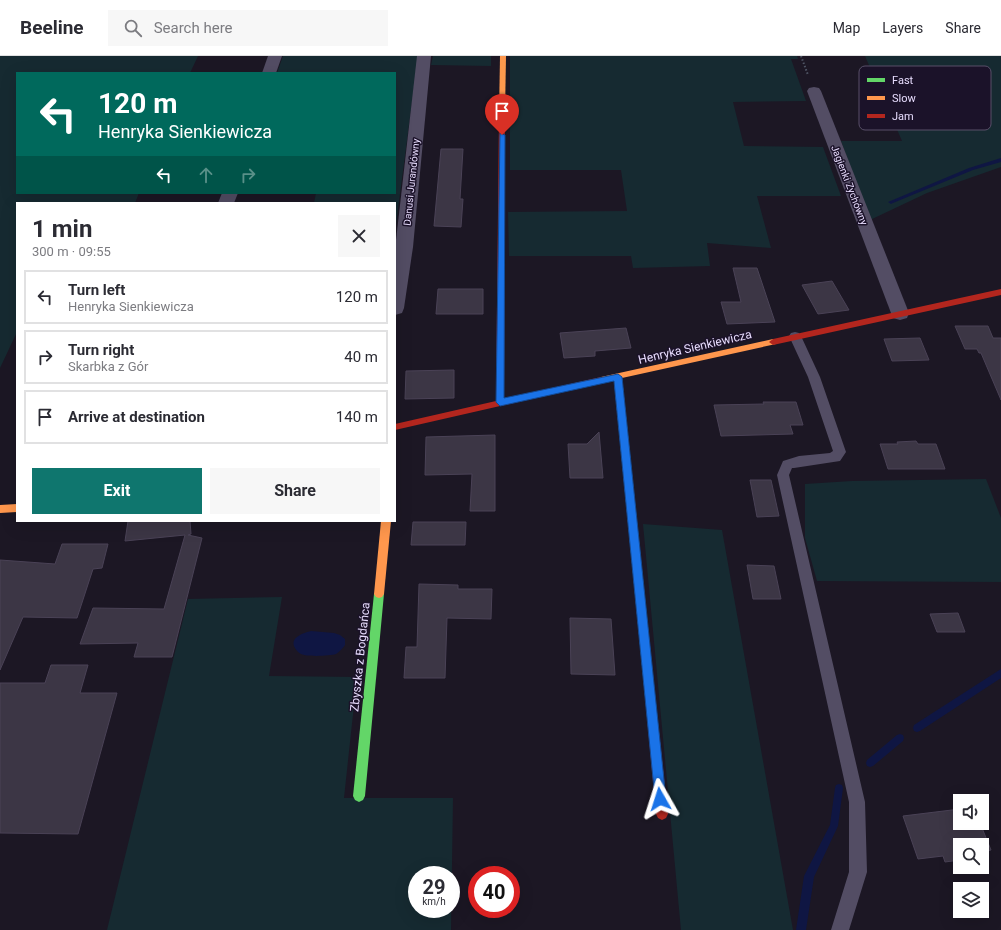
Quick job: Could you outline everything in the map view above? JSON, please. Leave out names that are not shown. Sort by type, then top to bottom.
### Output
[{"type":"street","points":[[269,72],[275,56]]},
{"type":"street","name":"Danusi Jurandówny","points":[[396,293],[399,247],[424,56]]},
{"type":"street","points":[[500,402],[503,56]]},
{"type":"street","name":"Jagienki Zychówny","points":[[814,91],[900,313]]},
{"type":"street","name":"Henryka Sienkiewicza","points":[[396,427],[795,336],[1001,292]]},
{"type":"street","points":[[618,377],[662,814]]},
{"type":"street","points":[[0,509],[16,508]]},
{"type":"street","name":"Zbyszka z Bogdańca","points":[[359,796],[386,522]]},
{"type":"lane","points":[[795,336],[814,377],[840,452],[836,457],[826,459],[797,460],[787,465],[783,475],[857,802],[858,872],[840,930]]},
{"type":"path","points":[[801,56],[814,91]]},
{"type":"shaded area","points":[[0,56],[198,56],[190,72],[16,72],[16,194],[139,194],[135,202],[16,202],[16,334],[0,368]]},
{"type":"shaded area","points":[[283,56],[418,56],[396,224],[396,202],[314,202],[316,194],[396,194],[396,72],[277,72]]},
{"type":"shaded area","points":[[433,56],[491,56],[491,66],[431,65]]},
{"type":"shaded area","points":[[510,56],[797,56],[798,59],[791,59],[806,101],[733,102],[744,146],[823,147],[841,196],[757,196],[771,248],[707,243],[710,266],[633,268],[631,256],[509,256],[508,212],[627,211],[621,170],[510,170]]},
{"type":"shaded area","points":[[865,56],[1001,56],[1001,167],[927,193],[870,220],[841,141],[902,141],[897,130],[991,130],[991,66],[869,66]]},
{"type":"shaded area","points":[[986,479],[1001,518],[1001,582],[817,581],[805,538],[805,484],[852,481]]},
{"type":"shaded area","points":[[643,524],[722,530],[793,930],[681,930]]},
{"type":"shaded area","points":[[282,597],[269,676],[357,677],[344,798],[453,798],[452,866],[408,866],[408,918],[451,918],[451,930],[107,930],[188,599]]},
{"type":"shaded area","points":[[311,631],[340,635],[345,639],[345,645],[333,655],[313,656],[301,654],[295,648],[294,641],[298,636]]},
{"type":"building","points":[[441,149],[463,149],[460,199],[463,199],[461,227],[434,226]]},
{"type":"building","points":[[733,268],[757,268],[775,322],[727,324],[721,302],[741,302]]},
{"type":"building","points":[[832,281],[849,310],[818,314],[802,285]]},
{"type":"building","points":[[438,289],[483,289],[483,314],[436,314]]},
{"type":"building","points":[[955,326],[988,326],[993,338],[1001,338],[1001,400],[981,353],[979,353],[977,349],[965,349]]},
{"type":"building","points":[[626,328],[631,348],[595,351],[595,356],[564,358],[560,333]]},
{"type":"building","points":[[920,338],[929,360],[892,361],[884,339]]},
{"type":"building","points":[[454,370],[454,398],[405,399],[406,371]]},
{"type":"building","points":[[763,402],[796,402],[803,425],[790,425],[793,434],[721,436],[714,405],[764,404]]},
{"type":"building","points":[[599,432],[603,478],[570,478],[568,444],[587,444]]},
{"type":"building","points":[[495,435],[495,511],[470,511],[472,474],[425,475],[426,437]]},
{"type":"building","points":[[916,441],[918,444],[936,444],[945,469],[888,469],[880,444],[898,444],[897,442]]},
{"type":"building","points":[[750,480],[771,480],[779,516],[757,517]]},
{"type":"building","points":[[128,522],[190,522],[191,534],[188,535],[202,538],[172,657],[134,657],[138,643],[80,644],[93,608],[164,609],[185,535],[125,541]]},
{"type":"building","points":[[413,522],[466,522],[465,545],[411,545]]},
{"type":"building","points":[[62,544],[108,544],[102,568],[93,569],[77,618],[23,617],[0,670],[0,560],[55,564]]},
{"type":"building","points":[[747,565],[774,566],[781,599],[753,599]]},
{"type":"building","points":[[419,584],[458,585],[458,589],[492,589],[491,619],[447,618],[445,678],[404,678],[406,647],[417,647]]},
{"type":"building","points":[[958,613],[965,632],[937,632],[930,614]]},
{"type":"building","points":[[570,618],[611,619],[615,675],[571,674]]},
{"type":"building","points":[[51,665],[88,665],[80,693],[117,693],[78,834],[0,833],[0,683],[45,683]]},
{"type":"building","points":[[953,810],[953,830],[983,830],[986,838],[953,838],[953,861],[945,862],[943,856],[918,859],[903,816]]},
{"type":"waterway","points":[[891,202],[971,169],[1001,160]]},
{"type":"waterway","points":[[917,728],[1001,673]]},
{"type":"waterway","points":[[870,763],[900,738]]},
{"type":"waterway","points":[[801,930],[809,876],[834,826],[839,788]]},
{"type":"traffic: fast","points":[[359,796],[379,594]]},
{"type":"traffic: slow","points":[[502,114],[503,56]]},
{"type":"traffic: slow","points":[[601,380],[773,342]]},
{"type":"traffic: slow","points":[[618,377],[650,696]]},
{"type":"traffic: slow","points":[[0,509],[16,508]]},
{"type":"traffic: slow","points":[[379,594],[386,522]]},
{"type":"traffic: jam","points":[[500,403],[502,114]]},
{"type":"traffic: jam","points":[[773,342],[1001,292]]},
{"type":"traffic: jam","points":[[396,427],[601,380]]},
{"type":"traffic: jam","points":[[650,696],[662,814]]},
{"type":"route","points":[[502,135],[500,402],[618,377],[660,799]]}]
